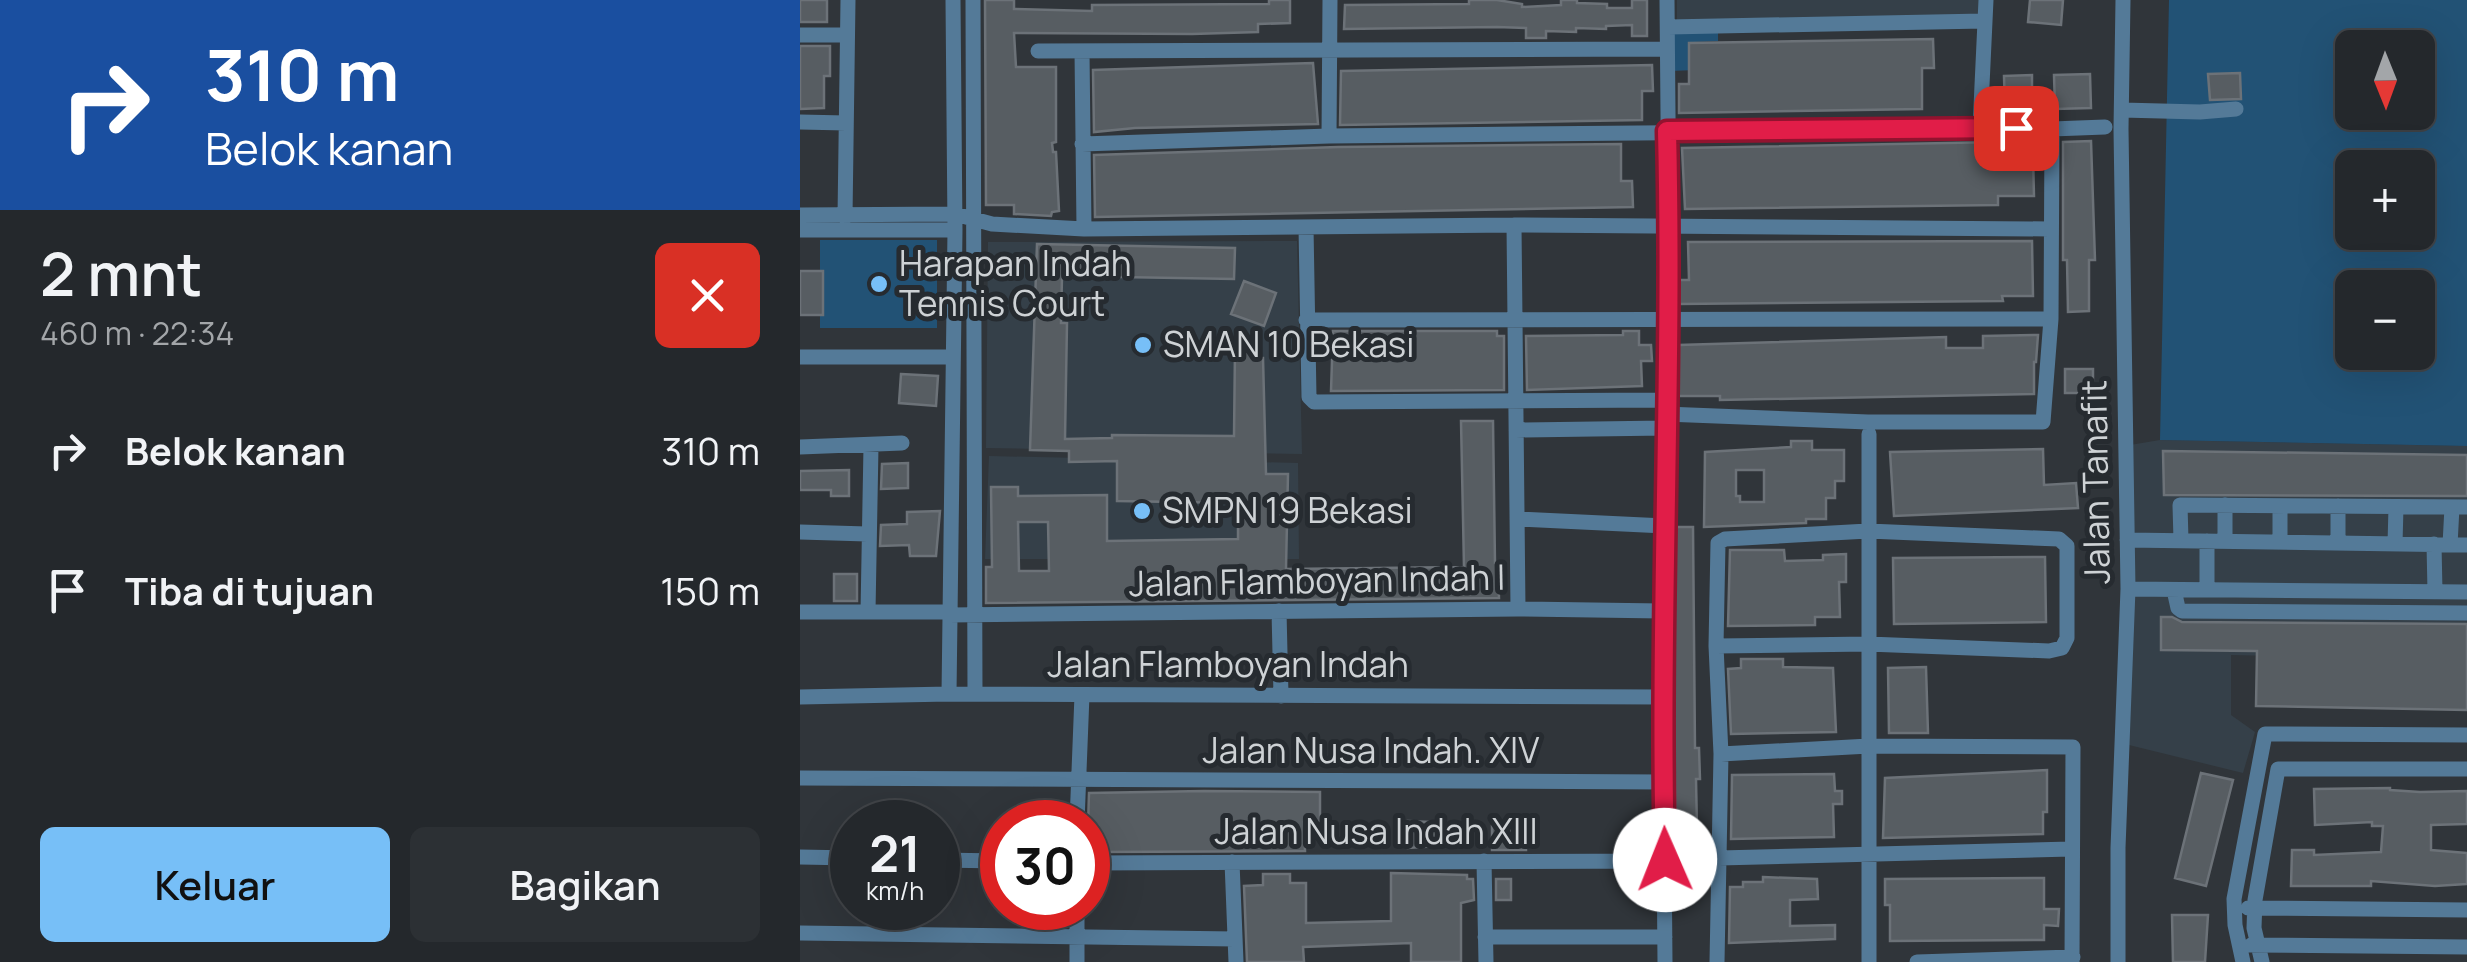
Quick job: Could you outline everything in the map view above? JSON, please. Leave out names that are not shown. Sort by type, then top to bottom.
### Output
[{"type":"street","points":[[845,217],[848,0]]},
{"type":"street","points":[[949,694],[955,222],[953,0]]},
{"type":"street","points":[[973,0],[975,694]]},
{"type":"street","points":[[1329,136],[1330,0]]},
{"type":"street","points":[[1665,962],[1659,697],[1670,226],[1667,0]]},
{"type":"street","points":[[1980,128],[1986,0]]},
{"type":"street","name":"Jalan Tanafit","points":[[2118,962],[2118,848],[2128,589],[2123,0]]},
{"type":"street","points":[[1668,27],[1984,21]]},
{"type":"street","points":[[800,35],[848,35]]},
{"type":"street","points":[[1038,52],[1667,49]]},
{"type":"street","points":[[1082,52],[1084,229]]},
{"type":"street","points":[[2122,110],[2236,109]]},
{"type":"street","points":[[800,122],[846,123]]},
{"type":"street","points":[[1082,144],[1329,136],[2105,127]]},
{"type":"street","points":[[1306,227],[1308,396],[1314,402],[1514,402],[1665,414],[2039,424],[2045,417],[2051,319],[2052,129]]},
{"type":"street","points":[[800,216],[955,222]]},
{"type":"street","points":[[800,230],[975,221],[1084,229],[1514,225],[2050,229]]},
{"type":"street","points":[[1514,225],[1518,609]]},
{"type":"street","points":[[1306,320],[2051,319]]},
{"type":"street","points":[[800,357],[952,357]]},
{"type":"street","points":[[1516,430],[1665,414]]},
{"type":"street","points":[[1868,434],[1869,962]]},
{"type":"street","points":[[800,447],[902,443]]},
{"type":"street","points":[[868,612],[871,446]]},
{"type":"street","points":[[2181,540],[2180,505],[2460,507],[2442,592],[2458,613]]},
{"type":"street","points":[[2225,541],[2226,505]]},
{"type":"street","points":[[2280,506],[2280,542]]},
{"type":"street","points":[[2338,506],[2338,543]]},
{"type":"street","points":[[2395,544],[2396,506]]},
{"type":"street","points":[[1517,520],[1665,526]]},
{"type":"street","points":[[800,532],[867,534]]},
{"type":"street","points":[[1716,646],[1868,644],[2049,651],[2062,648],[2067,638],[2067,546],[2060,538],[1868,532],[1718,543],[1716,646],[1721,754],[1717,962]]},
{"type":"street","points":[[2127,540],[2450,545]]},
{"type":"street","points":[[2207,541],[2207,590]]},
{"type":"street","points":[[2128,589],[2467,592]]},
{"type":"street","points":[[2174,590],[2182,611],[2458,613]]},
{"type":"street","points":[[2228,590],[2228,611]]},
{"type":"street","points":[[1279,611],[1282,696]]},
{"type":"street","name":"Jalan Flamboyan Indah I","points":[[800,612],[1662,611]]},
{"type":"street","points":[[1078,800],[1082,695]]},
{"type":"street","name":"Jalan Flamboyan Indah","points":[[800,697],[1659,697]]},
{"type":"street","points":[[2260,954],[2254,908],[2278,770],[2266,734]]},
{"type":"street","points":[[2243,962],[2234,907],[2262,738],[2266,734],[2467,735]]},
{"type":"street","points":[[1721,754],[1869,746],[2073,747],[2072,960],[1917,962]]},
{"type":"street","points":[[2278,770],[2467,769]]},
{"type":"street","name":"Jalan Nusa Indah. XIV","points":[[800,778],[1663,782]]},
{"type":"street","points":[[1718,858],[2071,849]]},
{"type":"street","points":[[800,857],[830,858]]},
{"type":"street","name":"Jalan Nusa Indah XIII","points":[[1110,862],[1665,860]]},
{"type":"street","points":[[1484,861],[1486,962]]},
{"type":"street","points":[[1232,862],[1236,962]]},
{"type":"street","points":[[2234,907],[2467,910]]},
{"type":"street","points":[[1077,930],[1077,962]]},
{"type":"street","points":[[800,934],[1235,939]]},
{"type":"street","points":[[1485,937],[1664,937]]},
{"type":"street","points":[[2240,944],[2260,954],[2467,948]]},
{"type":"shaded area","points":[[1677,0],[1981,0],[1980,16],[1677,22]]},
{"type":"shaded area","points":[[2169,0],[2467,0],[2467,446],[2160,440]]},
{"type":"shaded area","points":[[1718,28],[1718,41],[1695,42],[1695,70],[1671,71],[1670,29]]},
{"type":"shaded area","name":"Harapan Indah Tennis Court","points":[[820,240],[937,240],[937,328],[820,328]]},
{"type":"shaded area","name":"SMAN 10 Bekasi","points":[[1297,241],[1302,454],[986,448],[988,242]]},
{"type":"shaded area","points":[[2160,440],[2467,446],[2467,660],[2231,655],[2231,715],[2255,732],[2243,773],[2125,744],[2130,445]]},
{"type":"shaded area","name":"SMPN 19 Bekasi","points":[[989,456],[1298,463],[1299,559],[985,559]]},
{"type":"building","points":[[800,0],[827,0],[827,22],[800,22]]},
{"type":"building","points":[[985,0],[1014,0],[1014,9],[1092,11],[1092,5],[1269,4],[1269,0],[1290,0],[1290,23],[1258,24],[1258,32],[1014,33],[1016,67],[1056,67],[1056,142],[1052,143],[1056,152],[1059,211],[1051,216],[1014,214],[1014,205],[986,205]]},
{"type":"building","points":[[1469,0],[1497,0],[1522,7],[1577,0],[1607,4],[1607,8],[1632,8],[1632,0],[1647,0],[1647,36],[1632,36],[1632,25],[1576,28],[1576,32],[1546,31],[1546,38],[1526,38],[1526,28],[1344,29],[1345,5],[1469,4]]},
{"type":"building","points":[[2030,0],[2063,0],[2061,25],[2028,22]]},
{"type":"building","points":[[1933,39],[1934,68],[1922,68],[1922,109],[1679,113],[1679,84],[1689,84],[1689,43]]},
{"type":"building","points":[[800,46],[830,46],[830,76],[824,76],[824,108],[800,109]]},
{"type":"building","points":[[1313,63],[1318,124],[1094,132],[1093,70]]},
{"type":"building","points":[[1652,65],[1653,91],[1642,91],[1642,120],[1340,125],[1341,71]]},
{"type":"building","points":[[2240,73],[2241,99],[2210,100],[2208,74]]},
{"type":"building","points":[[2090,74],[2091,108],[2055,109],[2054,75]]},
{"type":"building","points":[[2032,75],[2032,109],[2005,110],[2004,76]]},
{"type":"building","points":[[2091,141],[2095,260],[2089,260],[2089,311],[2068,312],[2067,260],[2063,260],[2063,142]]},
{"type":"building","points":[[1999,142],[1999,155],[2033,155],[2034,196],[1998,196],[1998,205],[1685,209],[1682,148]]},
{"type":"building","points":[[1621,144],[1621,181],[1632,181],[1633,207],[1095,217],[1094,155]]},
{"type":"building","points":[[2032,241],[2033,296],[2002,296],[2003,301],[1679,304],[1679,280],[1689,280],[1688,242]]},
{"type":"building","points":[[1037,244],[1235,248],[1234,279],[1062,276],[1061,323],[1067,323],[1065,439],[1112,435],[1234,436],[1235,349],[1255,350],[1255,358],[1263,358],[1266,474],[1288,474],[1286,569],[1464,567],[1461,421],[1493,421],[1499,598],[986,603],[986,567],[992,567],[991,487],[1018,487],[1018,496],[1107,495],[1107,541],[1238,539],[1238,503],[1117,501],[1117,461],[1069,462],[1069,451],[1030,450]],"holes":[[[1018,522],[1048,522],[1049,571],[1019,571]]]},
{"type":"building","points":[[800,271],[823,271],[823,315],[800,315]]},
{"type":"building","points":[[1244,281],[1276,293],[1264,326],[1231,314]]},
{"type":"building","points":[[1333,331],[1497,331],[1497,336],[1504,336],[1504,390],[1331,391]]},
{"type":"building","points":[[1623,331],[1639,331],[1639,345],[1651,345],[1652,361],[1641,361],[1642,386],[1527,390],[1526,336],[1623,335]]},
{"type":"building","points":[[2038,335],[2034,394],[1720,400],[1720,396],[1677,396],[1679,345],[1946,337],[1946,348],[1983,348],[1983,336]]},
{"type":"building","points":[[2065,369],[2093,369],[2093,393],[2065,393]]},
{"type":"building","points":[[901,374],[938,376],[936,406],[899,403]]},
{"type":"building","points":[[1791,441],[1812,441],[1812,450],[1844,450],[1844,481],[1835,481],[1835,498],[1826,498],[1826,519],[1704,527],[1705,452],[1791,447]],"holes":[[[1736,470],[1764,470],[1764,502],[1740,502],[1740,496],[1736,496]]]},
{"type":"building","points":[[2043,449],[2044,485],[2076,483],[2078,508],[1894,516],[1890,452]]},
{"type":"building","points":[[2163,451],[2467,455],[2467,496],[2164,495]]},
{"type":"building","points":[[908,463],[908,488],[881,489],[882,464]]},
{"type":"building","points":[[849,470],[849,496],[831,496],[831,490],[800,490],[800,471]]},
{"type":"building","points":[[940,511],[936,556],[910,556],[909,545],[880,546],[881,525],[907,524],[907,512]]},
{"type":"building","points":[[1676,527],[1693,527],[1695,748],[1699,748],[1700,779],[1696,779],[1698,879],[1676,879]]},
{"type":"building","points":[[1730,550],[1784,550],[1785,561],[1823,560],[1823,555],[1846,554],[1846,582],[1839,582],[1840,617],[1815,617],[1815,625],[1728,626]]},
{"type":"building","points":[[2045,557],[2046,622],[1894,624],[1893,558]]},
{"type":"building","points":[[834,574],[857,574],[857,601],[834,601]]},
{"type":"building","points":[[2161,617],[2182,622],[2467,624],[2467,710],[2256,706],[2257,651],[2161,650]]},
{"type":"building","points":[[1741,659],[1783,659],[1783,667],[1833,668],[1836,732],[1731,734],[1728,669],[1741,668]]},
{"type":"building","points":[[1926,667],[1928,733],[1889,733],[1888,668]]},
{"type":"building","points":[[2047,770],[2043,834],[1883,838],[1885,778]]},
{"type":"building","points":[[2201,773],[2233,780],[2206,886],[2175,878]]},
{"type":"building","points":[[1834,774],[1835,791],[1842,791],[1842,804],[1833,804],[1834,837],[1731,839],[1732,775]]},
{"type":"building","points":[[2314,789],[2467,791],[2467,824],[2431,825],[2431,850],[2467,853],[2467,884],[2371,881],[2371,886],[2291,886],[2292,850],[2314,850],[2314,855],[2381,852],[2383,826],[2372,826],[2372,822],[2315,825]]},
{"type":"building","points":[[1320,792],[1320,822],[1304,822],[1305,851],[1110,852],[1110,800],[1089,800],[1089,793]]},
{"type":"building","points":[[1408,821],[1453,823],[1453,845],[1408,848]]},
{"type":"building","points":[[1492,826],[1525,826],[1526,850],[1492,850]]},
{"type":"building","points":[[1391,873],[1467,875],[1467,879],[1473,879],[1474,900],[1461,903],[1461,962],[1411,962],[1411,943],[1303,947],[1304,962],[1247,962],[1244,886],[1263,885],[1263,874],[1290,874],[1290,883],[1306,883],[1306,923],[1391,921]]},
{"type":"building","points":[[1763,877],[1817,879],[1818,899],[1790,900],[1790,926],[1835,925],[1835,939],[1729,943],[1730,887],[1763,882]]},
{"type":"building","points":[[2044,878],[2044,909],[2059,909],[2058,926],[2044,925],[2044,940],[1890,941],[1885,879]]},
{"type":"building","points":[[1496,879],[1511,879],[1511,900],[1496,900]]},
{"type":"building","points":[[2172,915],[2208,915],[2205,962],[2173,962]]},
{"type":"place","name":"Harapan Indah Tennis Court","points":[[879,284]]},
{"type":"place","name":"SMAN 10 Bekasi","points":[[1143,345]]},
{"type":"place","name":"SMPN 19 Bekasi","points":[[1142,511]]},
{"type":"route","points":[[1665,860],[1662,611],[1670,226],[1667,131],[2016,128]]}]
